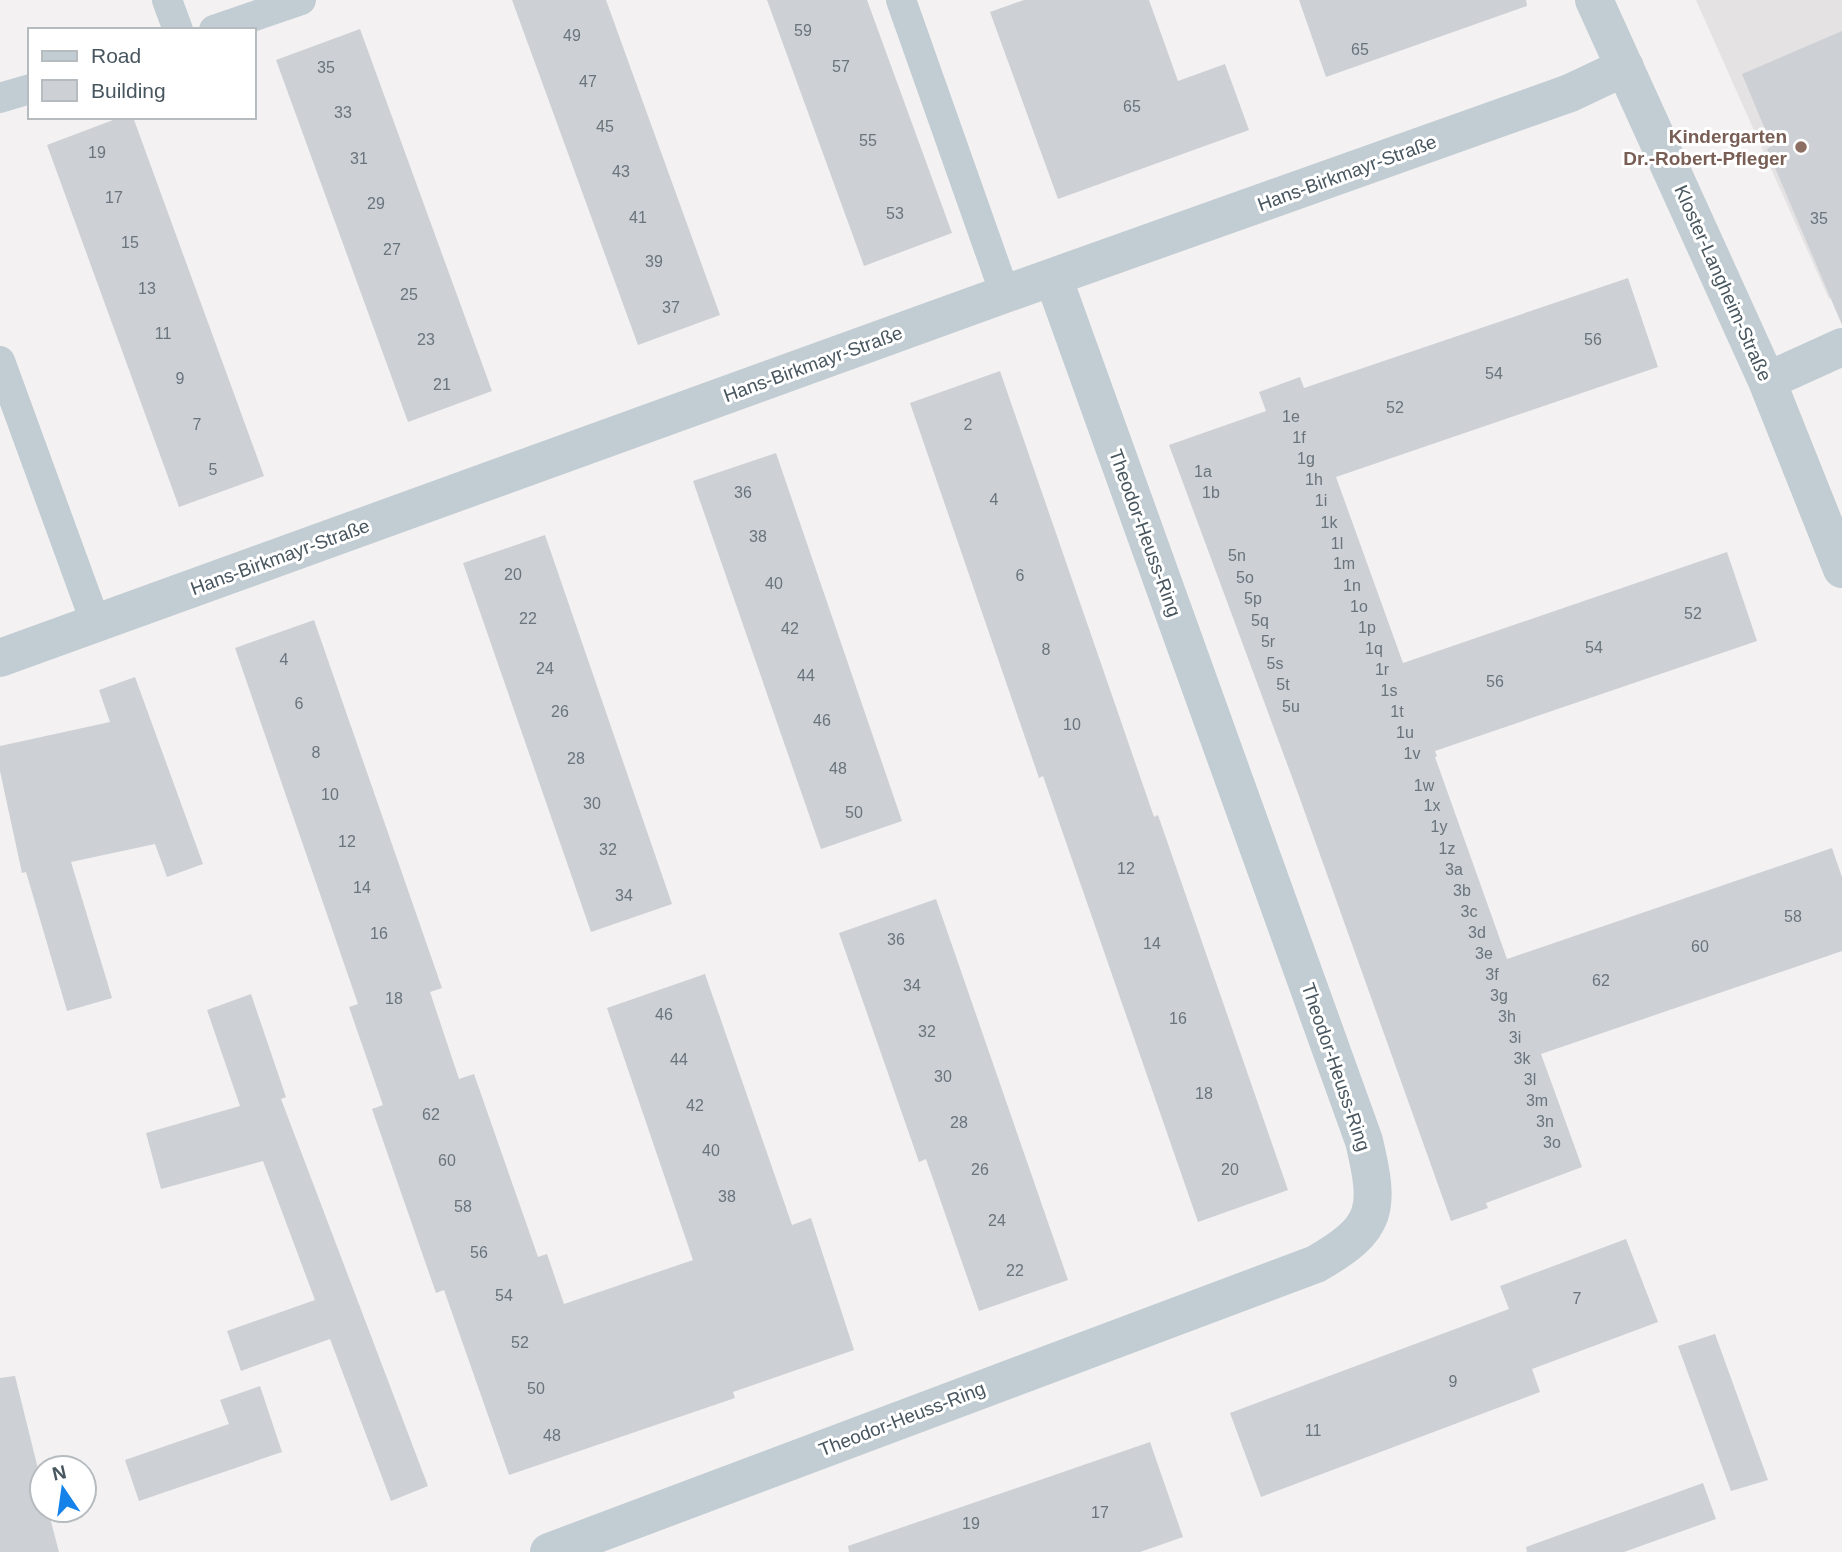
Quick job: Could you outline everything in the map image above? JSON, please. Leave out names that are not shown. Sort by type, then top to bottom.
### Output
[{"type":"street","name":"Kloster-Langheim-Straße","points":[[1594,0],[1767,381],[1842,569]]},
{"type":"street","name":"Hans-Birkmayr-Straße","points":[[0,658],[1005,294],[1570,93],[1626,67]]},
{"type":"street","name":"Theodor-Heuss-Ring","points":[[549,1552],[1316,1264],[1346,1247],[1363,1229],[1373,1203],[1372,1175],[1364,1142],[1053,277]]},
{"type":"street","points":[[1767,381],[1842,347]]},
{"type":"lane","points":[[167,0],[177,28]]},
{"type":"lane","points":[[220,28],[301,0]]},
{"type":"lane","points":[[901,0],[1005,294]]},
{"type":"lane","points":[[0,97],[28,90]]},
{"type":"lane","points":[[0,361],[96,624]]},
{"type":"shaded area","name":"Kindergarten Dr.-Robert-Pfleger","points":[[1696,0],[1842,0],[1842,293],[1829,299]]},
{"type":"building","points":[[512,0],[606,0],[720,315],[638,345]]},
{"type":"building","points":[[767,0],[867,0],[952,233],[864,266]]},
{"type":"building","points":[[1024,0],[1149,0],[1178,81],[1225,64],[1249,130],[1058,199],[990,12]]},
{"type":"building","points":[[1299,0],[1526,0],[1527,6],[1326,77]]},
{"type":"building","points":[[360,29],[492,391],[408,422],[276,60]]},
{"type":"building","name":"Kindergarten Dr.-Robert-Pfleger","points":[[1842,31],[1842,325],[1767,149],[1772,146],[1742,74]]},
{"type":"building","points":[[116,119],[134,119],[264,476],[179,507],[47,145]]},
{"type":"building","points":[[1628,278],[1658,367],[1336,477],[1403,663],[1727,552],[1757,641],[1435,751],[1507,959],[1832,848],[1842,877],[1842,951],[1541,1054],[1582,1167],[1486,1203],[1488,1208],[1451,1221],[1299,796],[1169,445],[1266,411],[1259,392],[1300,377],[1304,388]]},
{"type":"building","points":[[1000,371],[1154,817],[1158,815],[1288,1190],[1198,1222],[1043,776],[1039,778],[910,403]]},
{"type":"building","points":[[776,453],[902,821],[821,849],[693,481]]},
{"type":"building","points":[[545,535],[672,904],[591,932],[463,563]]},
{"type":"building","points":[[314,620],[442,988],[430,992],[459,1079],[474,1074],[538,1257],[547,1254],[564,1304],[693,1260],[607,1008],[705,974],[792,1225],[811,1218],[854,1350],[733,1392],[735,1398],[509,1475],[444,1290],[436,1293],[372,1109],[383,1105],[349,1007],[358,1004],[235,648]]},
{"type":"building","points":[[135,677],[203,864],[167,877],[155,844],[71,862],[112,998],[67,1011],[26,872],[22,873],[0,771],[0,746],[110,722],[99,690]]},
{"type":"building","points":[[936,899],[1068,1280],[979,1311],[926,1159],[919,1162],[839,933]]},
{"type":"building","points":[[251,994],[286,1097],[281,1099],[428,1486],[391,1501],[330,1339],[241,1371],[227,1331],[315,1300],[263,1161],[161,1189],[146,1133],[240,1106],[207,1010]]},
{"type":"building","points":[[1626,1239],[1658,1322],[1532,1369],[1540,1392],[1261,1497],[1230,1413],[1509,1309],[1500,1286]]},
{"type":"building","points":[[1715,1334],[1768,1480],[1731,1491],[1678,1346]]},
{"type":"building","points":[[15,1376],[34,1454],[28,1454],[28,1524],[52,1524],[59,1552],[0,1552],[0,1378]]},
{"type":"building","points":[[260,1386],[282,1452],[139,1501],[125,1460],[229,1424],[220,1400]]},
{"type":"building","points":[[1150,1442],[1183,1537],[1140,1552],[849,1552],[848,1546]]},
{"type":"building","points":[[1703,1483],[1716,1519],[1624,1552],[1527,1552],[1526,1547]]},
{"type":"place","name":"Kindergarten Dr.-Robert-Pfleger","points":[[1801,147]]}]
